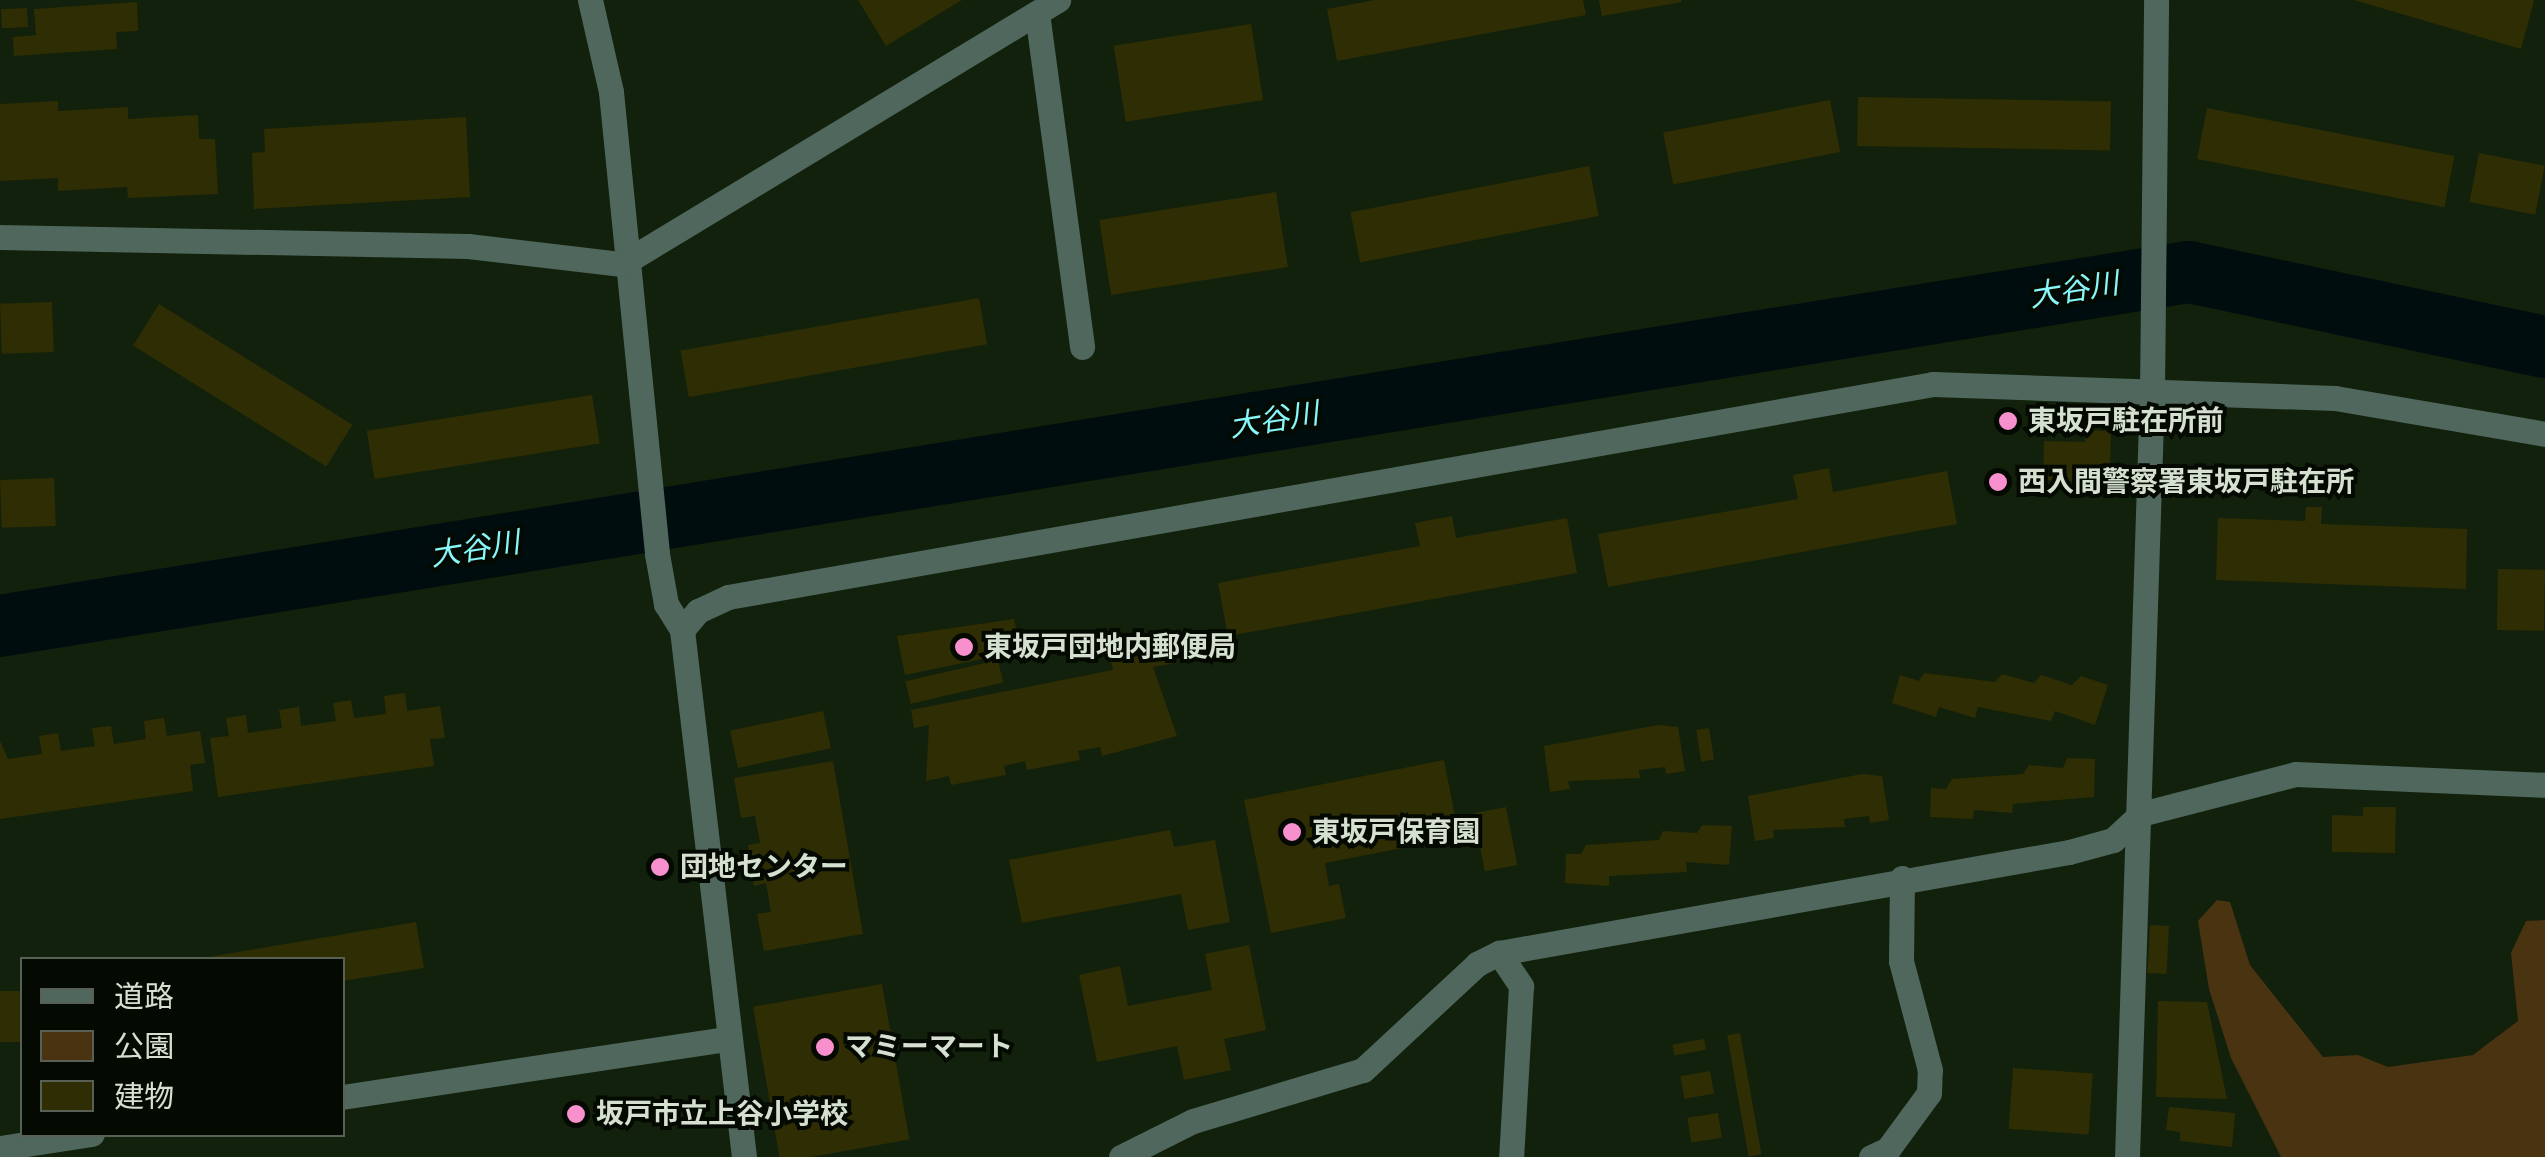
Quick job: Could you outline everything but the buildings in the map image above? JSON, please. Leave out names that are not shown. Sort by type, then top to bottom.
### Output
[{"type":"street","points":[[590,0],[610,92],[622,264],[658,554],[666,604],[682,630],[724,1039],[744,1157]]},
{"type":"street","points":[[2127,1157],[2133,873],[2142,814],[2156,0]]},
{"type":"street","points":[[0,237],[468,246],[622,264],[1047,6],[1082,347]]},
{"type":"street","points":[[682,630],[698,611],[728,597],[1895,388],[2335,398],[2545,434]]},
{"type":"street","points":[[1121,1157],[1193,1120],[1363,1070],[1477,964],[1500,953],[2113,840],[2142,814],[2296,774],[2545,785]]},
{"type":"street","points":[[1871,1157],[1888,1149],[1929,1093],[1901,961],[1902,878]]},
{"type":"street","points":[[1500,953],[1522,986],[1511,1157]]},
{"type":"street","points":[[345,1097],[724,1039]]},
{"type":"street","points":[[0,1148],[72,1137]]},
{"type":"green space","points":[[2217,900],[2230,902],[2250,965],[2323,1057],[2358,1055],[2388,1067],[2473,1055],[2518,1021],[2511,953],[2526,921],[2545,920],[2545,1157],[2281,1157],[2231,1058],[2209,989],[2198,921]]},
{"type":"waterway","name":"大谷川","points":[[0,626],[2189,272],[2545,347]]},
{"type":"place","name":"東坂戸駐在所前","points":[[2008,421]]},
{"type":"place","name":"西入間警察署東坂戸駐在所","points":[[1998,482]]},
{"type":"place","name":"東坂戸団地内郵便局","points":[[964,647]]},
{"type":"place","name":"東坂戸保育園","points":[[1292,832]]},
{"type":"place","name":"団地センター","points":[[660,867]]},
{"type":"place","name":"マミーマート","points":[[825,1047]]},
{"type":"place","name":"坂戸市立上谷小学校","points":[[576,1114]]}]
